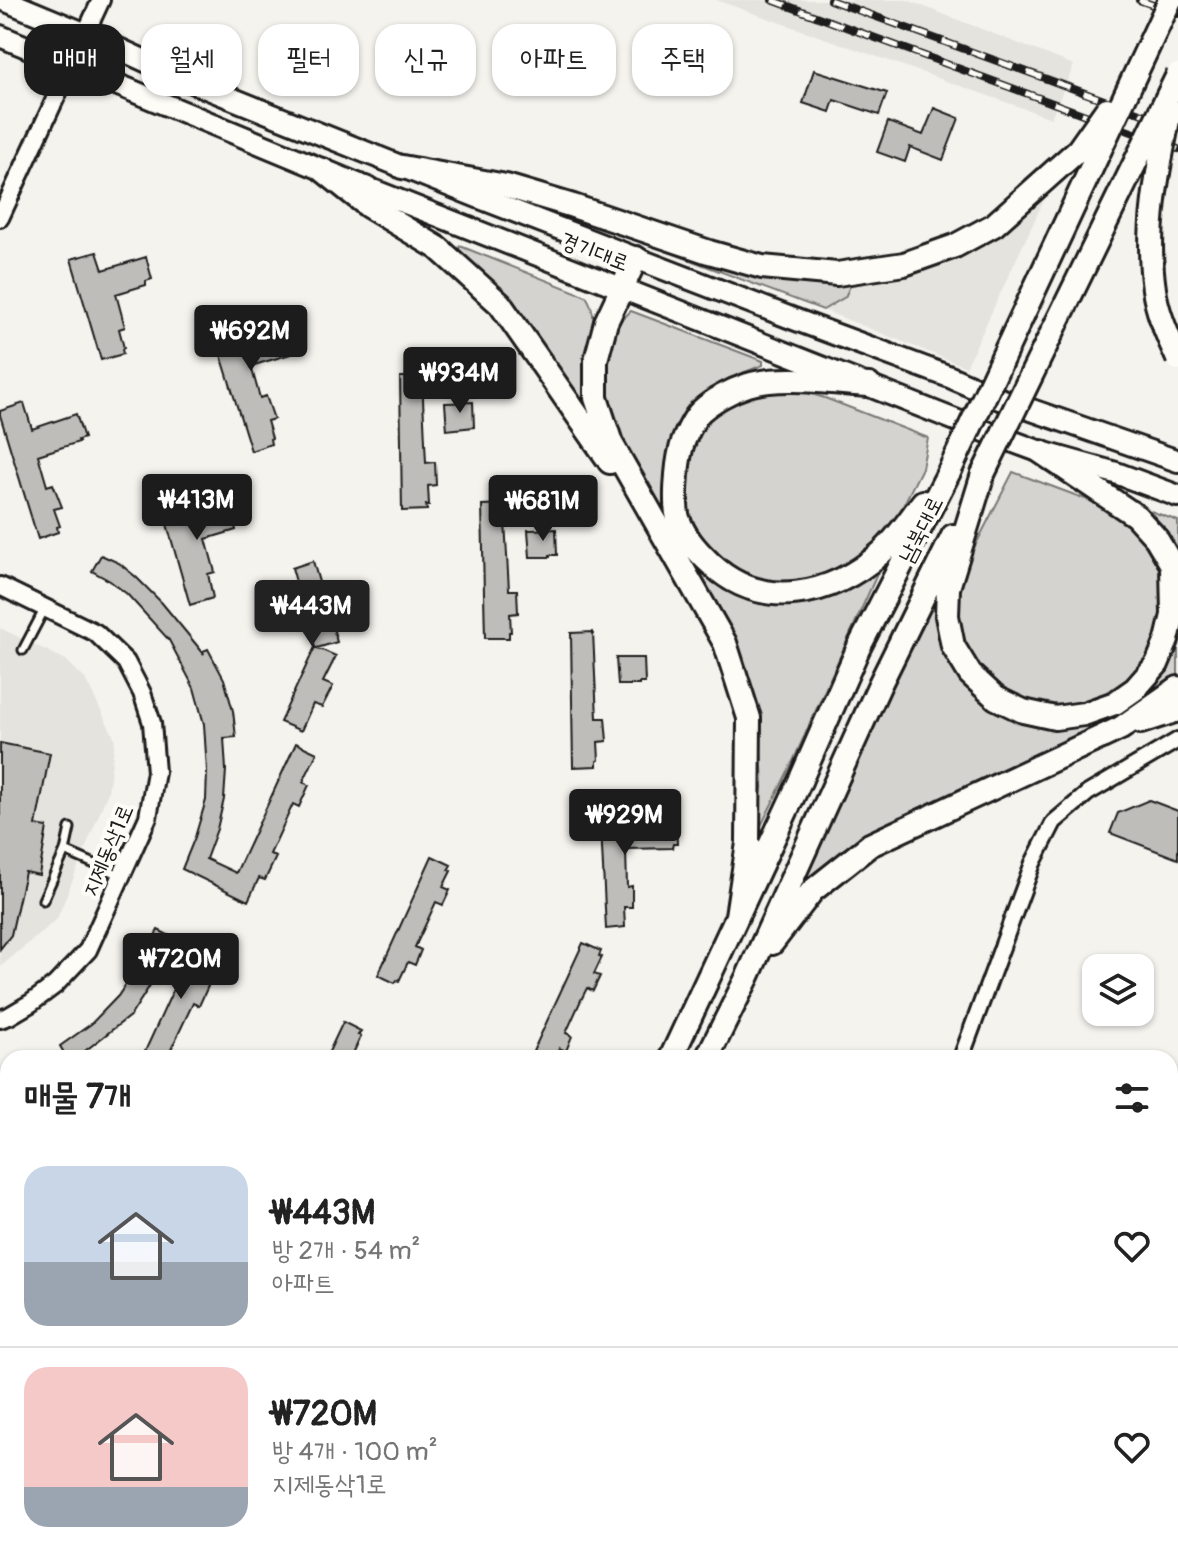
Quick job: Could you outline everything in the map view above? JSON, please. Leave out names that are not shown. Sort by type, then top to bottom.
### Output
[{"type":"highway","name":"남북대로","points":[[675,1050],[858,649],[950,470],[1170,0]]},
{"type":"highway","points":[[402,167],[506,186],[762,267],[837,274],[904,264],[955,246],[994,225],[1078,150],[1138,66]]},
{"type":"highway","name":"남북대로","points":[[711,1050],[748,976],[880,684],[1177,78]]},
{"type":"highway","points":[[1177,78],[1153,199],[1152,254],[1154,289],[1163,325],[1178,359]]},
{"type":"highway","points":[[323,170],[368,206],[438,248],[500,304],[660,531]]},
{"type":"highway","points":[[636,258],[606,322],[596,360],[596,398],[611,443],[725,643],[749,718],[748,843],[737,916]]},
{"type":"highway","points":[[869,385],[782,380],[749,384],[721,397],[699,413],[681,447],[677,483],[678,519],[696,550],[720,573],[744,587],[771,594],[801,592],[832,584],[882,552],[950,470]]},
{"type":"highway","points":[[983,474],[948,588],[947,616],[953,646],[970,674],[996,698],[1023,711],[1055,718],[1084,714],[1115,703],[1135,689],[1157,664],[1167,640],[1173,615],[1172,565],[1156,538],[1136,516],[1041,452]]},
{"type":"highway","points":[[1121,728],[1178,688]]},
{"type":"highway","points":[[748,976],[812,891],[870,845],[1121,728],[1178,710]]},
{"type":"main road","name":"경기대로","points":[[4,0],[62,24]]},
{"type":"main road","name":"경기대로","points":[[0,36],[24,46]]},
{"type":"main road","name":"경기대로","points":[[125,52],[196,84],[636,258],[950,377],[1000,399],[1178,461]]},
{"type":"main road","name":"경기대로","points":[[125,87],[323,170],[1041,452],[1116,473],[1178,496]]},
{"type":"street","points":[[90,24],[101,0]]},
{"type":"street","points":[[0,218],[57,96]]},
{"type":"street","name":"지제동삭1로","points":[[0,586],[96,633],[126,662],[142,693],[152,723],[156,772],[148,817],[88,950],[55,985],[3,1019]]},
{"type":"street","points":[[964,1050],[1033,863],[1054,822],[1088,793],[1178,740]]},
{"type":"lane","points":[[23,650],[45,608]]},
{"type":"lane","points":[[43,900],[65,851],[70,828]]},
{"type":"lane","points":[[65,851],[122,876]]},
{"type":"shaded area","points":[[716,0],[907,0],[1074,65],[1051,118]]},
{"type":"shaded area","points":[[1052,183],[966,367],[823,310],[845,297],[852,282],[907,273]]},
{"type":"shaded area","points":[[623,235],[852,282],[845,297],[823,310]]},
{"type":"shaded area","points":[[460,246],[586,296],[593,313],[587,363],[590,414],[508,299],[458,251]]},
{"type":"shaded area","points":[[631,311],[763,361],[763,365],[718,385],[691,408],[675,444],[692,555],[772,599],[883,561],[759,830],[756,829],[763,782],[759,722],[631,471],[602,393],[603,356],[614,327]]},
{"type":"shaded area","points":[[784,386],[825,398],[928,438],[922,468],[898,516],[868,555],[833,576],[779,585],[747,578],[715,554],[688,512],[685,480],[689,448],[706,416],[726,403],[758,391]]},
{"type":"shaded area","points":[[1013,472],[1120,515],[1157,553],[1165,577],[1166,601],[1159,640],[1140,672],[1108,696],[1088,703],[1064,705],[1042,704],[1018,695],[998,685],[985,672],[972,656],[962,633],[958,613],[960,587],[973,550]]},
{"type":"shaded area","points":[[1145,509],[1178,521],[1178,554],[1173,542]]},
{"type":"shaded area","points":[[934,599],[940,632],[950,661],[980,698],[1011,718],[1022,721],[1102,718],[1104,723],[996,777],[883,826],[854,844],[796,894]]},
{"type":"shaded area","points":[[0,628],[66,660],[85,679],[115,739],[108,792],[57,919],[0,967]]},
{"type":"shaded area","points":[[1178,646],[1178,678],[1131,710],[1128,704],[1169,661]]},
{"type":"building","points":[[814,70],[887,93],[879,115],[834,100],[830,112],[803,103]]},
{"type":"building","points":[[934,108],[959,118],[943,160],[910,147],[905,162],[877,152],[888,122],[923,135]]},
{"type":"building","points":[[97,252],[103,270],[146,257],[152,279],[146,281],[146,285],[116,294],[125,327],[119,329],[123,354],[101,360],[71,259]]},
{"type":"building","points":[[236,315],[244,340],[289,326],[296,350],[251,366],[260,398],[266,396],[274,419],[267,421],[271,444],[251,451],[211,323]]},
{"type":"building","points":[[400,377],[422,377],[426,463],[435,462],[436,485],[428,486],[427,510],[402,511]]},
{"type":"building","points":[[473,402],[474,427],[447,430],[445,403]]},
{"type":"building","points":[[24,403],[32,429],[76,414],[84,438],[38,455],[47,486],[53,484],[62,507],[54,509],[60,526],[57,527],[58,532],[38,539],[0,415],[0,411]]},
{"type":"building","points":[[186,496],[192,515],[236,502],[242,524],[235,526],[236,530],[206,539],[215,572],[208,574],[213,598],[190,605],[161,503]]},
{"type":"building","points":[[504,504],[509,590],[517,590],[518,613],[510,614],[509,638],[485,638],[482,505]]},
{"type":"building","points":[[556,529],[557,555],[530,557],[528,530]]},
{"type":"building","points":[[101,555],[119,563],[136,577],[204,654],[203,651],[208,649],[224,679],[236,737],[224,738],[224,799],[206,859],[236,873],[296,743],[317,753],[303,782],[309,785],[299,807],[293,804],[270,854],[276,857],[265,880],[259,878],[248,901],[182,869],[206,800],[204,724],[194,688],[169,640],[127,594],[92,571]]},
{"type":"building","points":[[313,561],[321,589],[328,587],[333,608],[328,609],[337,642],[317,648],[336,656],[323,682],[333,686],[322,707],[313,704],[301,731],[280,722],[315,647],[292,568]]},
{"type":"building","points":[[593,632],[597,718],[605,718],[607,741],[598,742],[597,766],[573,767],[571,633]]},
{"type":"building","points":[[616,658],[644,658],[645,683],[618,685]]},
{"type":"building","points":[[0,743],[50,753],[36,825],[47,827],[39,875],[25,872],[11,935],[0,949]]},
{"type":"building","points":[[1149,800],[1178,811],[1178,859],[1110,833],[1118,813]]},
{"type":"building","points":[[624,805],[628,826],[676,824],[677,844],[673,844],[672,848],[626,849],[627,887],[632,886],[632,907],[624,907],[625,927],[606,929],[600,806]]},
{"type":"building","points":[[432,856],[451,865],[443,887],[450,890],[443,905],[436,902],[415,947],[421,950],[415,965],[408,962],[395,983],[378,975]]},
{"type":"building","points":[[158,930],[176,939],[131,1015],[86,1050],[62,1050],[60,1046],[91,1024],[118,996]]},
{"type":"building","points":[[195,942],[217,951],[203,981],[209,984],[199,1006],[193,1003],[171,1050],[146,1050]]},
{"type":"building","points":[[583,943],[601,951],[599,956],[602,957],[594,974],[600,976],[593,991],[587,988],[566,1033],[572,1036],[566,1050],[534,1050]]},
{"type":"building","points":[[343,1022],[361,1031],[355,1050],[330,1050]]},
{"type":"railway","points":[[772,0],[1178,149]]},
{"type":"railway","points":[[830,0],[1178,127]]},
{"type":"railway","points":[[1139,0],[1178,14]]}]
